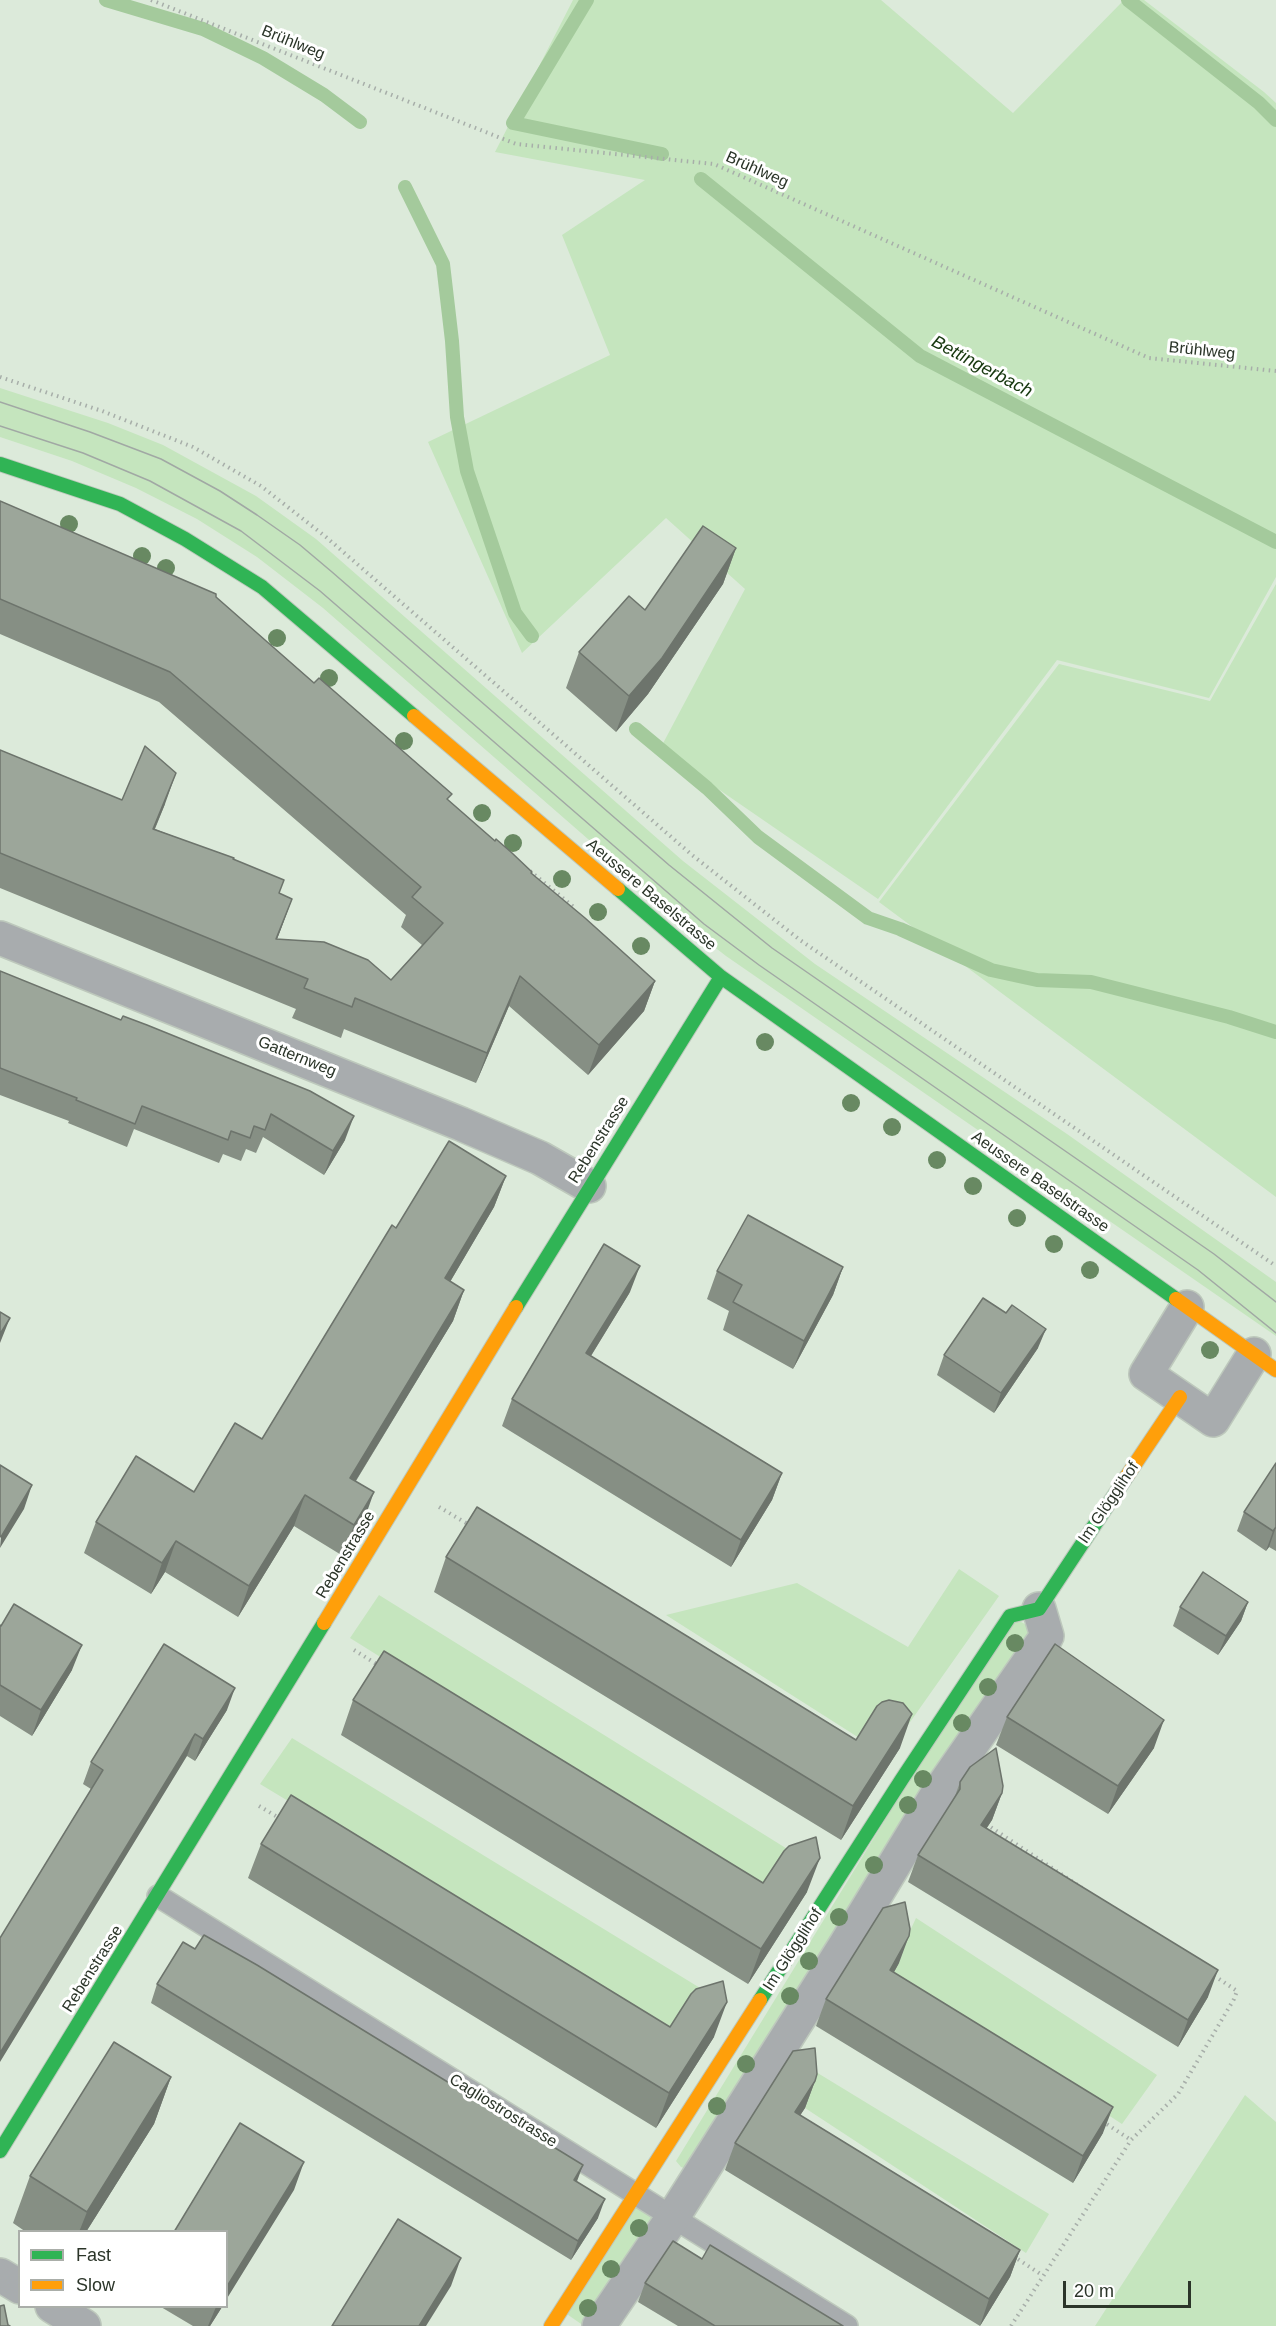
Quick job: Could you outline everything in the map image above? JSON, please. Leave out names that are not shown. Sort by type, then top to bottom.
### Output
[{"type":"street","name":"Aeussere Baselstrasse","points":[[0,464],[120,504],[185,539],[262,587],[721,977],[1265,1362]]},
{"type":"street","name":"Gatternweg","points":[[0,938],[461,1124],[540,1158],[589,1186]]},
{"type":"street","name":"Rebenstrasse","points":[[0,2151],[158,1896],[589,1186],[721,977]]},
{"type":"street","points":[[1187,1306],[1146,1374],[1213,1419],[1265,1362]]},
{"type":"street","name":"Im Glögglihof","points":[[550,2326],[930,1736],[1010,1616],[1039,1609],[1180,1397]]},
{"type":"street","points":[[599,2326],[673,2217],[936,1796],[1047,1636],[1039,1609]]},
{"type":"street","points":[[930,1736],[964,1756]]},
{"type":"street","points":[[838,1880],[872,1900]]},
{"type":"street","points":[[746,2024],[780,2045]]},
{"type":"street","points":[[0,2275],[18,2286]]},
{"type":"street","points":[[54,2308],[84,2326]]},
{"type":"lane","name":"Cagliostrostrasse","points":[[158,1896],[847,2326]]},
{"type":"path","name":"Brühlweg","points":[[151,0],[516,144],[714,164],[1149,358],[1276,371]]},
{"type":"path","points":[[0,377],[102,411],[193,447],[261,486],[327,537],[692,855],[800,940],[1276,1266]]},
{"type":"path","points":[[406,1488],[477,1530]]},
{"type":"path","points":[[320,1629],[381,1667]]},
{"type":"path","points":[[225,1786],[286,1821]]},
{"type":"path","points":[[980,1820],[1089,1892]]},
{"type":"path","points":[[1011,2326],[1131,2140],[1178,2094],[1237,1992],[1208,1972]]},
{"type":"path","points":[[1092,2114],[1131,2140]]},
{"type":"path","points":[[1012,2256],[1042,2275]]},
{"type":"green space","points":[[573,0],[881,0],[1013,113],[1124,0],[1144,0],[1276,103],[1276,577],[1209,698],[1057,660],[878,899],[660,749],[745,589],[666,518],[522,653],[428,442],[610,355],[562,235],[645,180],[495,152]]},
{"type":"green space","points":[[0,388],[108,423],[163,445],[256,496],[316,539],[683,861],[815,964],[1067,1134],[1276,1282],[1276,1336],[726,956],[690,928],[323,608],[257,557],[197,519],[136,488],[72,461],[0,437]]},
{"type":"green space","points":[[1276,584],[1276,1197],[879,902],[1059,664],[1210,701]]},
{"type":"green space","points":[[959,1569],[999,1596],[896,1742],[891,1737],[864,1741],[666,1615],[797,1583],[908,1647]]},
{"type":"green space","points":[[379,1595],[797,1855],[766,1898],[350,1638]]},
{"type":"green space","points":[[1010,1616],[1047,1636],[689,2170],[681,2167],[676,2161]]},
{"type":"green space","points":[[292,1738],[705,1991],[674,2034],[260,1784]]},
{"type":"green space","points":[[916,1918],[1157,2075],[1122,2124],[890,1974]]},
{"type":"green space","points":[[816,2072],[1049,2214],[1026,2253],[805,2108]]},
{"type":"green space","points":[[1245,2095],[1276,2122],[1276,2326],[1095,2326]]},
{"type":"green space","points":[[636,2194],[673,2217],[584,2326],[561,2310]]},
{"type":"building","points":[[0,501],[216,594],[216,597],[314,683],[319,678],[452,794],[447,799],[512,853],[531,873],[655,981],[599,1045],[520,976],[487,1053],[355,998],[352,1007],[304,988],[308,979],[0,853],[0,750],[122,800],[145,746],[176,773],[153,829],[234,858],[284,880],[279,893],[292,899],[276,939],[324,942],[368,960],[391,980],[443,923],[412,897],[421,887],[170,672],[0,599]]},
{"type":"building","points":[[703,526],[736,548],[662,658],[629,696],[579,652],[629,596],[645,610]]},
{"type":"building","points":[[0,971],[121,1020],[123,1016],[147,1025],[310,1091],[354,1116],[333,1151],[271,1114],[265,1130],[254,1126],[250,1138],[231,1131],[228,1140],[142,1106],[135,1124],[76,1100],[77,1098],[0,1068]]},
{"type":"building","points":[[449,1141],[506,1176],[445,1278],[464,1290],[350,1478],[374,1492],[354,1525],[305,1495],[249,1586],[176,1541],[162,1563],[96,1522],[136,1456],[194,1492],[235,1423],[262,1439],[392,1225],[396,1228]]},
{"type":"building","points":[[748,1215],[843,1267],[804,1341],[733,1302],[742,1285],[717,1271]]},
{"type":"building","points":[[604,1244],[640,1266],[586,1353],[782,1473],[741,1540],[512,1399]]},
{"type":"building","points":[[983,1298],[1006,1313],[1012,1305],[1046,1329],[1001,1393],[944,1355]]},
{"type":"building","points":[[0,1312],[10,1318],[0,1334]]},
{"type":"building","points":[[1276,1463],[1276,1527],[1273,1531],[1244,1512]]},
{"type":"building","points":[[0,1465],[32,1485],[1,1537],[0,1536]]},
{"type":"building","points":[[477,1507],[856,1740],[877,1706],[882,1702],[889,1700],[903,1703],[912,1714],[853,1806],[446,1557]]},
{"type":"building","points":[[1203,1572],[1248,1602],[1226,1636],[1180,1607]]},
{"type":"building","points":[[14,1604],[82,1645],[41,1710],[0,1685],[0,1625]]},
{"type":"building","points":[[164,1644],[235,1688],[203,1739],[195,1734],[0,2053],[0,1938],[103,1770],[91,1762]]},
{"type":"building","points":[[1055,1644],[1164,1720],[1118,1786],[1007,1717]]},
{"type":"building","points":[[384,1651],[763,1883],[789,1846],[816,1837],[820,1858],[761,1949],[353,1700]]},
{"type":"building","points":[[996,1748],[1003,1786],[1002,1793],[981,1825],[1218,1970],[1188,2020],[918,1855],[960,1789],[960,1782],[970,1767]]},
{"type":"building","points":[[291,1795],[670,2027],[696,1989],[723,1981],[727,2002],[669,2093],[261,1844]]},
{"type":"building","points":[[905,1902],[910,1929],[909,1936],[890,1970],[1113,2107],[1083,2156],[826,1999],[883,1908]]},
{"type":"building","points":[[204,1935],[257,1965],[583,2165],[574,2180],[605,2199],[578,2241],[157,1984],[183,1942],[195,1949]]},
{"type":"building","points":[[114,2042],[171,2077],[87,2212],[30,2176]]},
{"type":"building","points":[[815,2048],[817,2074],[815,2081],[795,2112],[1020,2250],[989,2299],[735,2143],[793,2051]]},
{"type":"building","points":[[240,2123],[304,2162],[228,2285],[228,2230],[175,2230]]},
{"type":"building","points":[[398,2219],[461,2258],[419,2326],[332,2326]]},
{"type":"building","points":[[673,2241],[702,2259],[710,2245],[843,2326],[715,2326],[645,2283]]},
{"type":"building","points":[[4,2305],[10,2326],[0,2326],[0,2306]]},
{"type":"waterway","points":[[106,0],[203,29],[263,58],[324,95],[360,122]]},
{"type":"waterway","name":"Bettingerbach","points":[[587,0],[513,123],[662,154]]},
{"type":"waterway","points":[[1128,0],[1259,103],[1276,120]]},
{"type":"waterway","name":"Bettingerbach","points":[[701,179],[920,356],[1276,542]]},
{"type":"waterway","points":[[405,187],[443,264],[452,341],[457,417],[467,471],[515,613],[532,636]]},
{"type":"waterway","points":[[636,729],[707,788],[758,837],[868,918],[900,929],[991,970],[1037,980],[1091,982],[1229,1017],[1276,1032]]},
{"type":"tram line","points":[[0,402],[161,459],[220,491],[300,545],[669,865],[772,948],[1214,1254],[1276,1302]]},
{"type":"tram line","points":[[0,426],[83,453],[150,481],[241,531],[320,591],[704,924],[759,965],[1198,1270],[1276,1333]]},
{"type":"traffic: fast","points":[[0,464],[120,504],[185,539],[262,587],[414,716]]},
{"type":"traffic: fast","points":[[618,889],[721,977],[1176,1299]]},
{"type":"traffic: fast","points":[[516,1307],[721,977]]},
{"type":"traffic: fast","points":[[760,2000],[1010,1616],[1039,1609],[1127,1476]]},
{"type":"traffic: fast","points":[[0,2151],[324,1623]]},
{"type":"traffic: slow","points":[[414,716],[618,889]]},
{"type":"traffic: slow","points":[[1176,1299],[1276,1370]]},
{"type":"traffic: slow","points":[[324,1623],[516,1307]]},
{"type":"traffic: slow","points":[[1127,1476],[1180,1397]]},
{"type":"traffic: slow","points":[[551,2326],[760,2000]]}]
